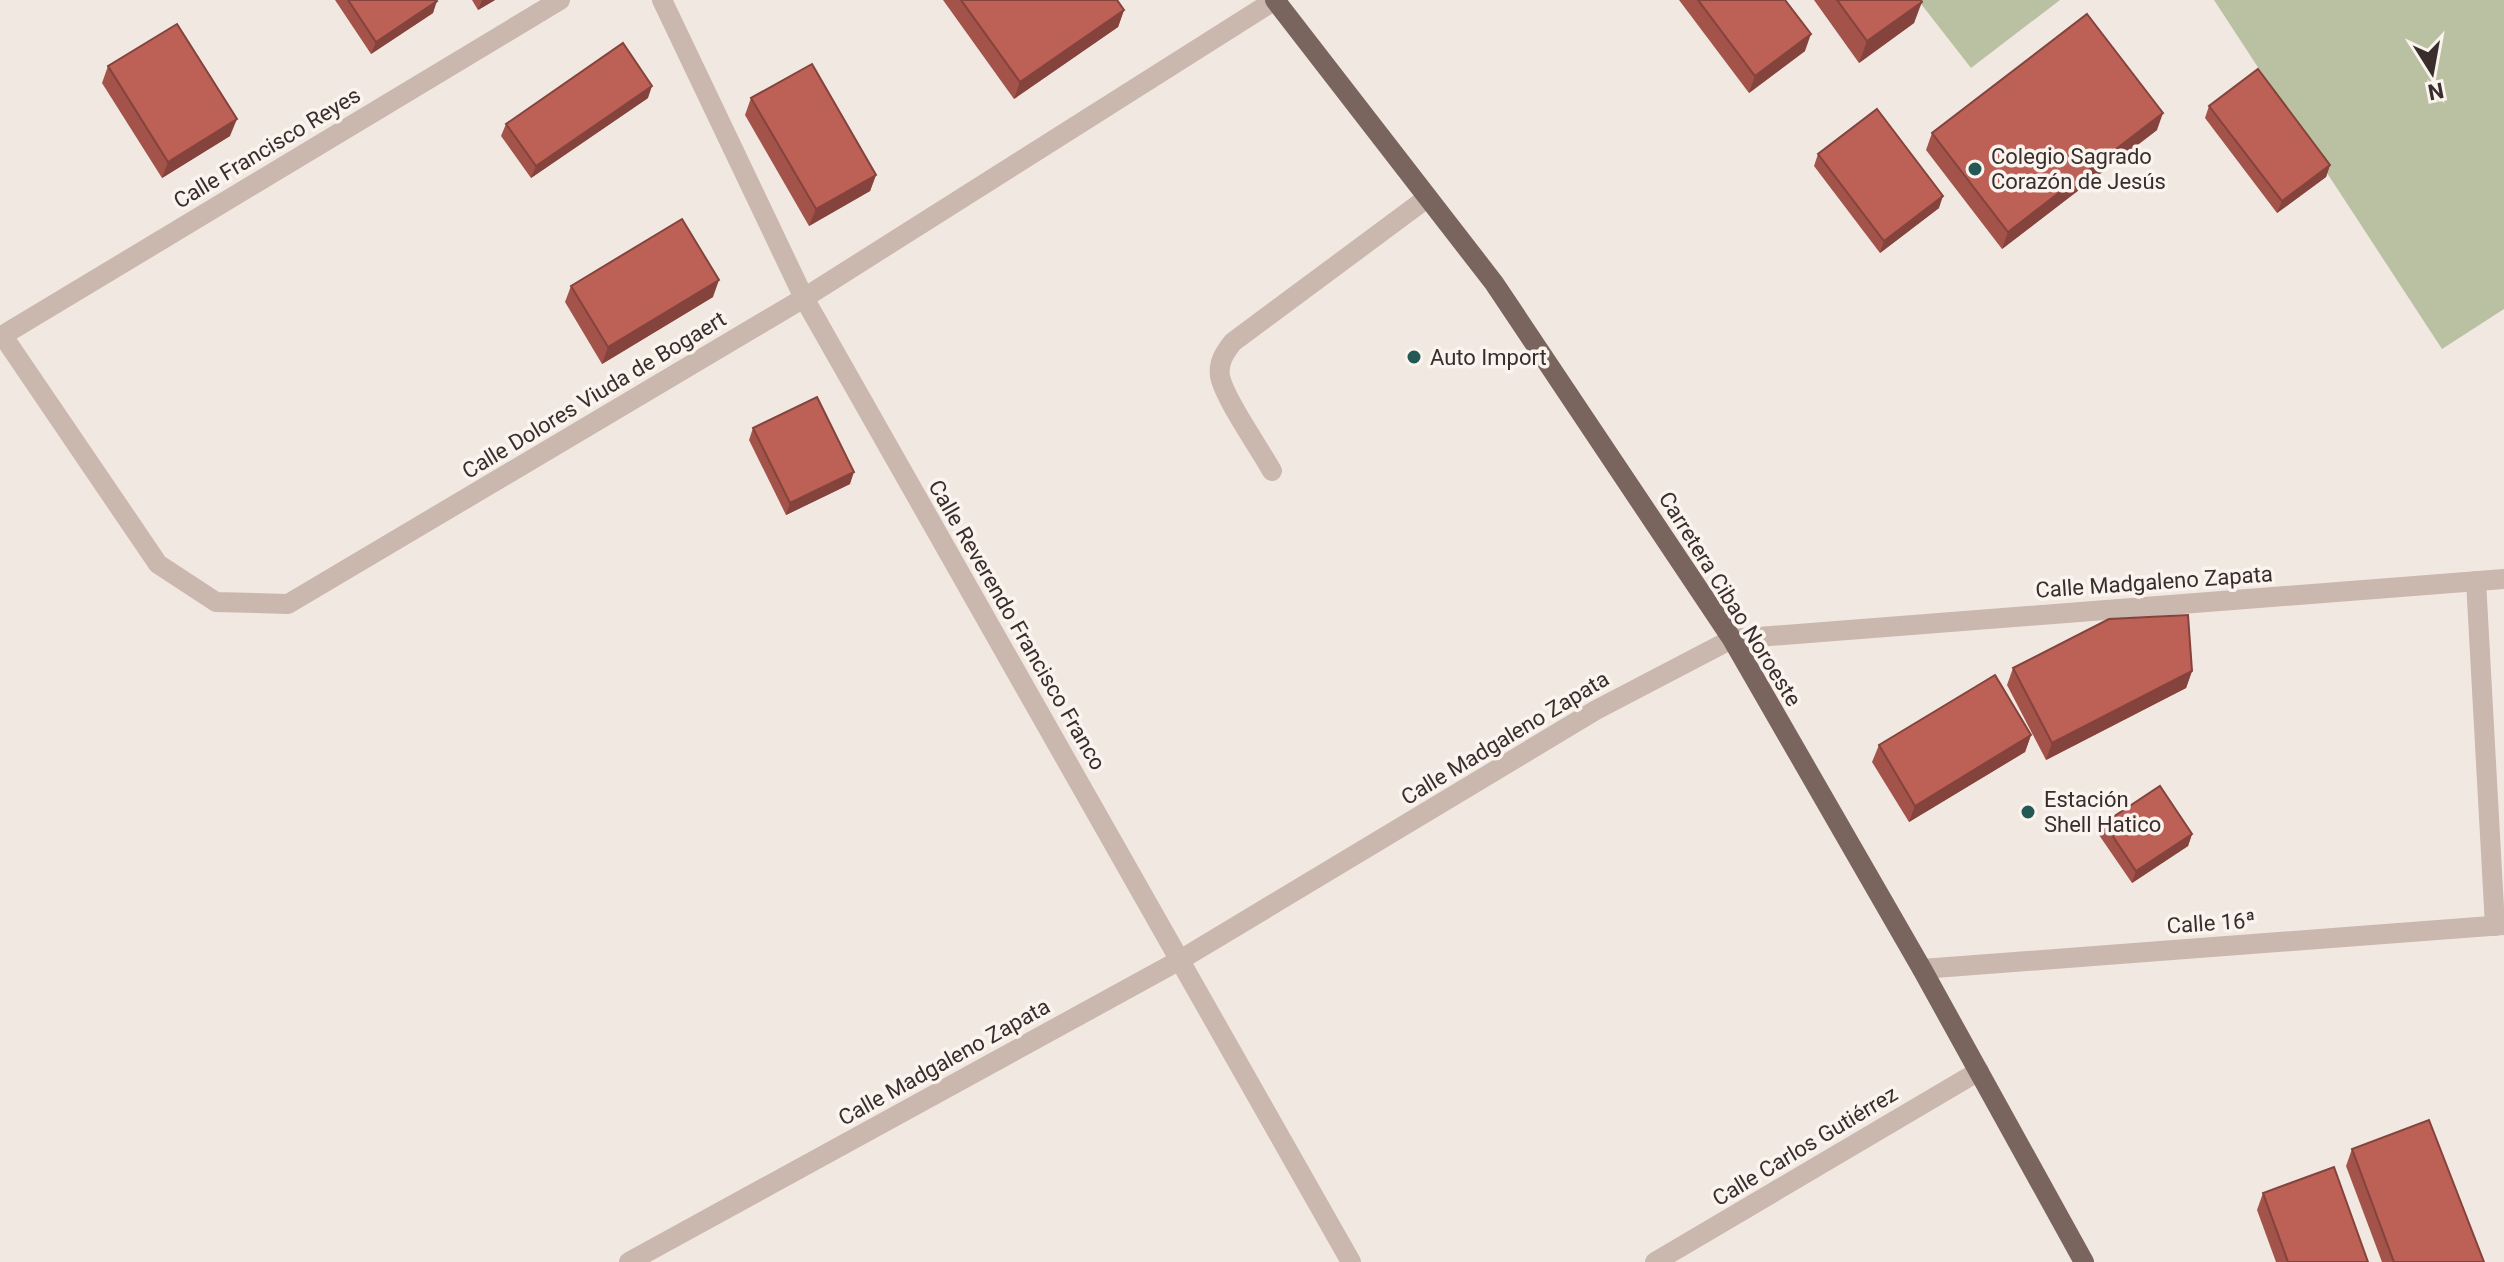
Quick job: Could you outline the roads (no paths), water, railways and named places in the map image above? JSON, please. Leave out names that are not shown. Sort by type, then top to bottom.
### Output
[{"type":"main road","name":"Carretera Cibao Noroeste","points":[[1275,0],[1494,283],[1732,639],[1922,969],[2084,1262]]},
{"type":"street","name":"Calle Francisco Reyes","points":[[1,336],[560,0]]},
{"type":"street","name":"Calle Reverendo Francisco Franco","points":[[662,0],[804,298],[1351,1262]]},
{"type":"street","name":"Calle Dolores Viuda de Bogaert","points":[[1,336],[158,564],[216,602],[288,604],[804,298],[1275,0]]},
{"type":"street","points":[[1272,471],[1220,376],[1222,356],[1233,342],[1427,198]]},
{"type":"street","name":"Calle Madgaleno Zapata","points":[[629,1262],[1180,960],[1596,710],[1732,639],[2504,579]]},
{"type":"street","points":[[2476,581],[2500,926]]},
{"type":"street","name":"Calle 16ª","points":[[1922,969],[2500,926]]},
{"type":"street","name":"Calle Carlos Gutiérrez","points":[[1655,1262],[1979,1071]]},
{"type":"place","name":"Colegio Sagrado Corazón de Jesús","points":[[1975,169]]},
{"type":"place","name":"Auto Import","points":[[1414,357]]},
{"type":"place","name":"Estación Shell Hatico","points":[[2028,812]]}]
